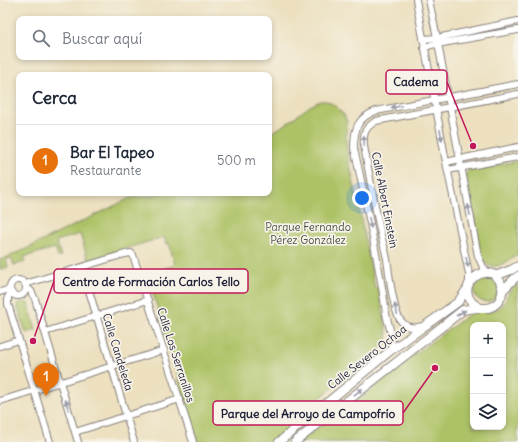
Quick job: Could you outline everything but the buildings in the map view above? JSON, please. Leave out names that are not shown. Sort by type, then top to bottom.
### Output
[{"type":"main road","points":[[518,266],[511,270],[492,274],[476,275],[468,286],[468,296],[472,302],[481,308],[488,308],[496,304],[501,298],[503,290],[518,276]]},
{"type":"main road","points":[[492,274],[498,279],[503,290]]},
{"type":"main road","name":"Calle Severo Ochoa","points":[[279,442],[390,351],[458,302],[468,286]]},
{"type":"main road","name":"Calle Severo Ochoa","points":[[295,442],[463,310],[481,308]]},
{"type":"street","points":[[416,0],[446,162],[469,274],[468,286]]},
{"type":"street","points":[[429,0],[478,256],[483,267],[492,274]]},
{"type":"street","points":[[423,39],[437,38],[518,21]]},
{"type":"street","points":[[424,48],[431,45],[518,30]]},
{"type":"street","name":"Calle Albert Einstein","points":[[390,351],[392,347],[392,338],[354,148],[355,132],[358,124],[363,118],[376,111],[518,84]]},
{"type":"street","points":[[436,109],[518,94]]},
{"type":"street","name":"Calle Albert Einstein","points":[[424,326],[413,328],[406,326],[400,321],[397,315],[363,136],[365,130],[370,124],[376,121],[436,109]]},
{"type":"street","points":[[446,162],[518,148]]},
{"type":"street","points":[[448,170],[518,157]]},
{"type":"street","name":"Calle Los Serranillos","points":[[82,267],[125,254],[131,253],[133,255],[193,442]]},
{"type":"street","points":[[26,286],[82,267]]},
{"type":"street","name":"Calle Candeleda","points":[[82,267],[134,442]]},
{"type":"street","points":[[42,442],[50,441],[8,304],[11,284],[15,280],[21,281],[33,294],[78,442]]},
{"type":"street","points":[[0,292],[10,291],[16,296],[20,296],[25,292],[26,286]]},
{"type":"street","points":[[45,332],[148,300]]},
{"type":"street","points":[[0,346],[19,340]]},
{"type":"street","points":[[0,401],[164,350]]},
{"type":"street","points":[[75,432],[180,399]]},
{"type":"green space","name":"Parque Fernando Pérez González","points":[[320,101],[327,101],[334,105],[345,116],[347,123],[347,150],[375,288],[378,287],[387,332],[387,342],[380,350],[316,401],[295,423],[273,442],[198,442],[147,274],[175,265],[169,243],[166,244],[164,237],[88,260],[80,234],[56,241],[61,256],[58,257],[55,248],[24,257],[25,262],[14,265],[11,258],[6,260],[8,267],[0,269],[0,260],[28,248],[130,198],[148,196],[272,196],[272,132],[310,106]]},
{"type":"green space","points":[[518,161],[518,255],[498,266],[489,266],[484,262],[481,256],[466,173],[469,170]]},
{"type":"green space","points":[[486,278],[495,281],[498,290],[495,299],[486,302],[477,299],[474,290],[477,281]]},
{"type":"green space","points":[[518,285],[518,442],[298,442],[334,413],[337,417],[419,351],[471,313],[492,311],[500,307],[505,301],[510,290]]},
{"type":"green space","points":[[24,302],[28,303],[36,330],[26,333],[17,305]]},
{"type":"place","name":"Cadema","points":[[473,146]]},
{"type":"place","name":"Centro de Formación Carlos Tello","points":[[33,341]]},
{"type":"place","name":"Parque del Arroyo de Campofrío","points":[[435,368]]},
{"type":"place","name":"Bar El Tapeo","points":[[46,396]]}]
